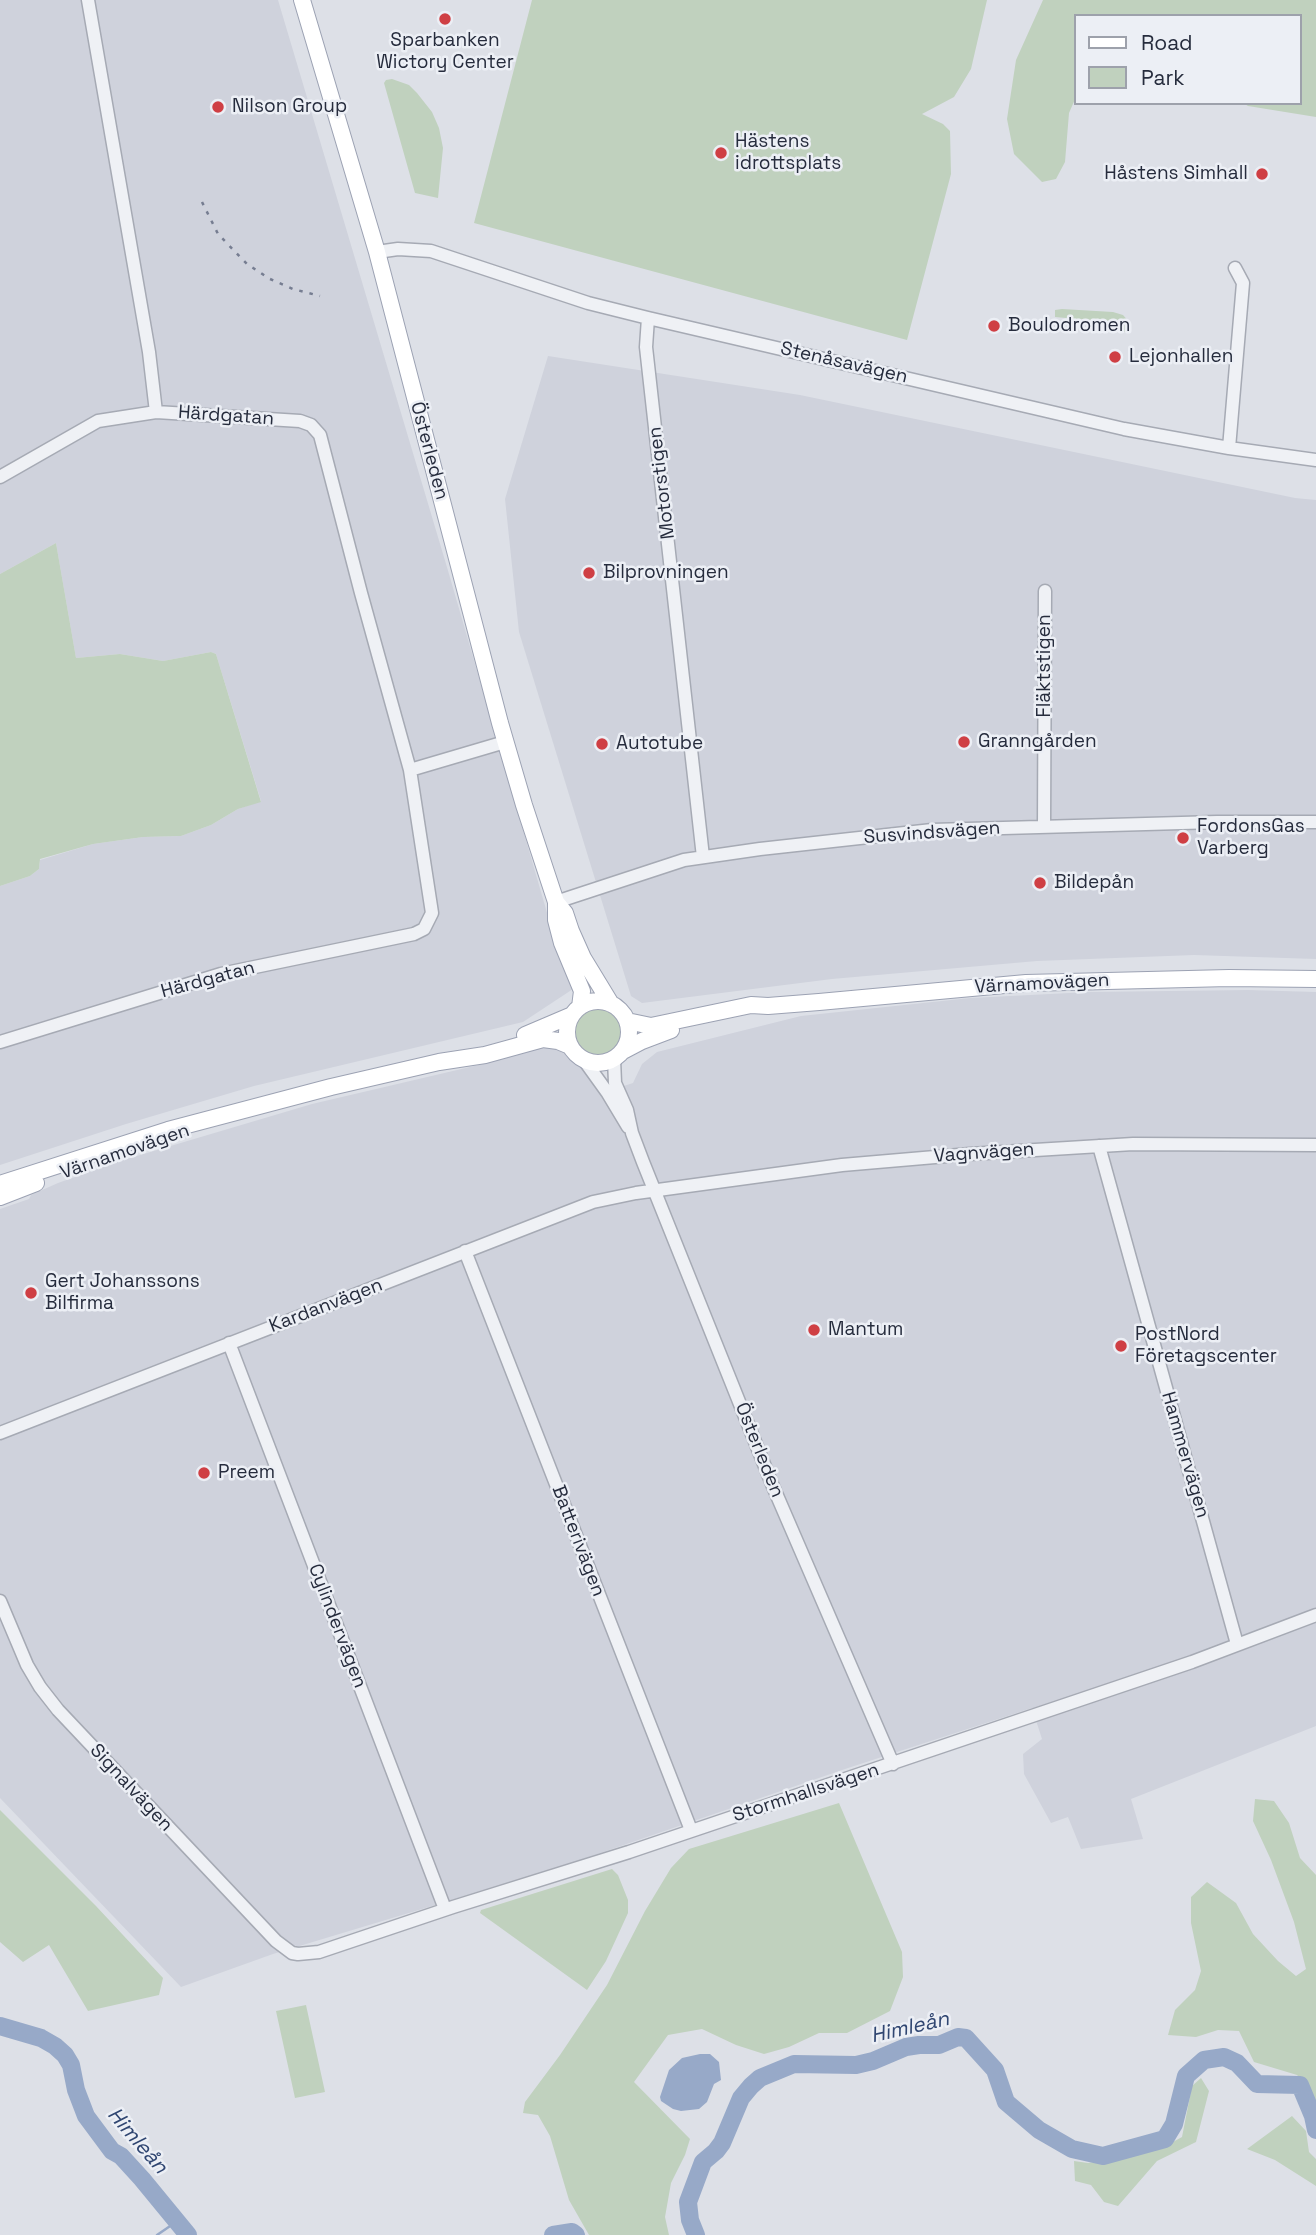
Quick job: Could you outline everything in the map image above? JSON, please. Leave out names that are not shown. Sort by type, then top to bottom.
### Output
[{"type":"main road","name":"Österleden","points":[[303,0],[377,252],[505,742],[556,902],[556,920],[582,991],[576,1011]]},
{"type":"main road","name":"Österleden","points":[[556,902],[565,913],[583,958],[611,1004]]},
{"type":"main road","name":"Värnamovägen","points":[[584,1060],[600,1063],[642,1041],[689,1024],[768,1006],[1026,983],[1229,978],[1316,979]]},
{"type":"main road","name":"Värnamovägen","points":[[0,1184],[168,1130],[439,1062],[527,1035],[595,1002],[611,1004]]},
{"type":"main road","points":[[611,1004],[627,1021],[629,1036],[619,1055]]},
{"type":"main road","name":"Värnamovägen","points":[[627,1021],[651,1026],[751,1005],[768,1006]]},
{"type":"main road","points":[[576,1011],[567,1030],[573,1052],[584,1060]]},
{"type":"main road","name":"Värnamovägen","points":[[439,1062],[485,1055],[543,1039],[570,1046]]},
{"type":"main road","name":"Värnamovägen","points":[[0,1197],[70,1170],[250,1110]]},
{"type":"street","name":"Härdgatan","points":[[0,1042],[220,974],[414,934],[424,929],[432,913],[410,770],[360,593],[323,443],[316,429],[300,421],[156,412],[149,352],[88,0]]},
{"type":"street","name":"Stenåsavägen","points":[[377,252],[398,249],[431,251],[588,303],[648,318],[1124,429],[1316,460]]},
{"type":"street","points":[[1230,448],[1243,283],[1235,268]]},
{"type":"street","name":"Motorstigen","points":[[648,318],[646,347],[703,856]]},
{"type":"street","points":[[0,477],[98,421],[156,412]]},
{"type":"street","name":"Fläktstigen","points":[[1044,826],[1045,591]]},
{"type":"street","points":[[410,770],[505,742]]},
{"type":"street","name":"Susvindsvägen","points":[[556,902],[703,856],[932,830],[1316,822]]},
{"type":"street","name":"Österleden","points":[[619,1055],[615,1083],[627,1110],[632,1133],[654,1191],[772,1485],[893,1764]]},
{"type":"street","name":"Österleden","points":[[584,1060],[632,1133]]},
{"type":"street","name":"Vagnvägen","points":[[654,1191],[842,1165],[970,1153],[1099,1146],[1316,1145]]},
{"type":"street","name":"Hammervägen","points":[[1099,1146],[1237,1644]]},
{"type":"street","name":"Kardanvägen","points":[[0,1433],[593,1202],[654,1191]]},
{"type":"street","name":"Batterivägen","points":[[465,1251],[691,1830]]},
{"type":"street","name":"Cylindervägen","points":[[229,1343],[445,1909]]},
{"type":"street","name":"Signalvägen","points":[[0,1601],[27,1665],[58,1710],[276,1941],[292,1953]]},
{"type":"street","name":"Stormhallsvägen","points":[[292,1953],[319,1952],[445,1909],[629,1852],[1180,1666],[1316,1615]]},
{"type":"shaded area","points":[[0,0],[278,0],[552,930],[573,989],[523,1022],[254,1086],[0,1165],[0,886],[30,876],[39,869],[40,860],[93,844],[143,837],[181,836],[261,801],[216,654],[211,652],[163,661],[120,654],[76,658],[56,543],[0,574]]},
{"type":"shaded area","points":[[548,356],[800,395],[1295,498],[1316,500],[1316,959],[1194,955],[1037,961],[832,979],[642,1003],[631,996],[519,632],[505,499]]},
{"type":"shaded area","points":[[1090,992],[1316,992],[1316,1726],[1131,1799],[1143,1839],[1081,1849],[1068,1817],[1051,1823],[1024,1774],[1023,1754],[1042,1739],[1032,1708],[548,1871],[273,1954],[181,1987],[0,1798],[0,1209],[29,1199],[31,1195],[58,1183],[120,1161],[312,1104],[487,1063],[544,1045],[561,1048],[583,1067],[602,1093],[633,1083],[642,1064],[657,1052],[801,1016],[970,998]]},
{"type":"green space","name":"Hästens idrottsplats","points":[[532,0],[987,0],[971,69],[954,97],[922,114],[943,124],[950,131],[951,174],[907,340],[474,223]]},
{"type":"green space","points":[[1043,0],[1316,0],[1316,117],[1246,105],[1302,105],[1302,14],[1074,14],[1074,102],[1069,113],[1065,162],[1056,179],[1042,182],[1014,154],[1007,119],[1016,60]]},
{"type":"green space","points":[[392,79],[409,85],[417,93],[432,112],[439,128],[443,148],[438,198],[415,193],[384,83]]},
{"type":"green space","points":[[1055,310],[1123,315],[1131,324],[1131,332],[1112,331],[1098,321],[1055,317]]},
{"type":"green space","points":[[56,543],[76,658],[120,654],[163,661],[211,652],[216,654],[261,802],[238,809],[211,825],[181,836],[143,837],[93,844],[40,859],[39,869],[30,876],[0,886],[0,574]]},
{"type":"green space","points":[[598,1007],[616,1014],[623,1032],[616,1050],[598,1057],[580,1050],[573,1032],[580,1014]]},
{"type":"green space","points":[[1255,1799],[1274,1801],[1289,1823],[1300,1858],[1316,1875],[1316,2107],[1311,2090],[1297,2075],[1254,2062],[1239,2031],[1218,2030],[1196,2037],[1168,2035],[1175,2010],[1195,1990],[1201,1971],[1191,1923],[1191,1897],[1207,1882],[1236,1903],[1253,1934],[1278,1961],[1296,1976],[1306,1969],[1294,1922],[1253,1821]]},
{"type":"green space","points":[[839,1803],[902,1952],[903,1977],[890,2011],[847,2033],[819,2033],[789,2047],[764,2054],[736,2045],[702,2029],[668,2035],[634,2082],[690,2139],[671,2183],[665,2217],[669,2235],[589,2235],[569,2200],[550,2136],[538,2115],[523,2113],[525,2102],[607,1985],[645,1911],[671,1868],[689,1849]]},
{"type":"green space","points":[[0,1810],[163,1978],[159,1995],[88,2011],[49,1945],[23,1962],[0,1942]]},
{"type":"green space","points":[[612,1869],[618,1875],[628,1900],[628,1913],[606,1961],[587,1990],[480,1913],[481,1910]]},
{"type":"green space","points":[[306,2005],[325,2092],[295,2098],[276,2011]]},
{"type":"green space","points":[[1201,2078],[1209,2091],[1196,2142],[1157,2161],[1118,2206],[1104,2202],[1091,2185],[1075,2181],[1074,2161],[1088,2163],[1160,2149],[1182,2137],[1192,2086]]},
{"type":"green space","points":[[1292,2116],[1306,2131],[1309,2152],[1316,2159],[1316,2186],[1275,2160],[1247,2149]]},
{"type":"water","points":[[710,2054],[719,2062],[721,2080],[714,2084],[707,2102],[699,2109],[673,2109],[661,2101],[660,2097],[669,2070],[682,2058]]},
{"type":"waterway","name":"Himleån","points":[[0,2026],[41,2038],[65,2055],[71,2065],[76,2090],[86,2116],[112,2151],[121,2156],[142,2179],[188,2235]]},
{"type":"waterway","name":"Himleån","points":[[696,2235],[690,2220],[688,2202],[703,2162],[722,2143],[741,2098],[751,2086],[760,2078],[794,2064],[856,2065],[906,2047],[939,2045],[958,2037],[966,2038],[995,2070],[1006,2102],[1039,2130],[1072,2149],[1103,2156],[1165,2139],[1174,2124],[1186,2076],[1204,2060],[1224,2057],[1237,2063],[1257,2084],[1300,2085],[1316,2130]]},
{"type":"waterway","points":[[157,2235],[176,2222]]},
{"type":"waterway","name":"Himleån","points":[[553,2235],[572,2232],[576,2235]]},
{"type":"railway","points":[[202,202],[218,234],[247,264],[270,279],[320,296]]},
{"type":"place","name":"Sparbanken Wictory Center","points":[[445,19]]},
{"type":"place","name":"Nilson Group","points":[[218,107]]},
{"type":"place","name":"Hästens idrottsplats","points":[[721,153]]},
{"type":"place","name":"Håstens Simhall","points":[[1262,174]]},
{"type":"place","name":"Boulodromen","points":[[994,326]]},
{"type":"place","name":"Lejonhallen","points":[[1115,357]]},
{"type":"place","name":"Bilprovningen","points":[[589,573]]},
{"type":"place","name":"Granngården","points":[[964,742]]},
{"type":"place","name":"Autotube","points":[[602,744]]},
{"type":"place","name":"FordonsGas Varberg","points":[[1183,838]]},
{"type":"place","name":"Bildepån","points":[[1040,883]]},
{"type":"place","name":"Gert Johanssons Bilfirma","points":[[31,1293]]},
{"type":"place","name":"Mantum","points":[[814,1330]]},
{"type":"place","name":"PostNord Företagscenter","points":[[1121,1346]]},
{"type":"place","name":"Preem","points":[[204,1473]]}]
